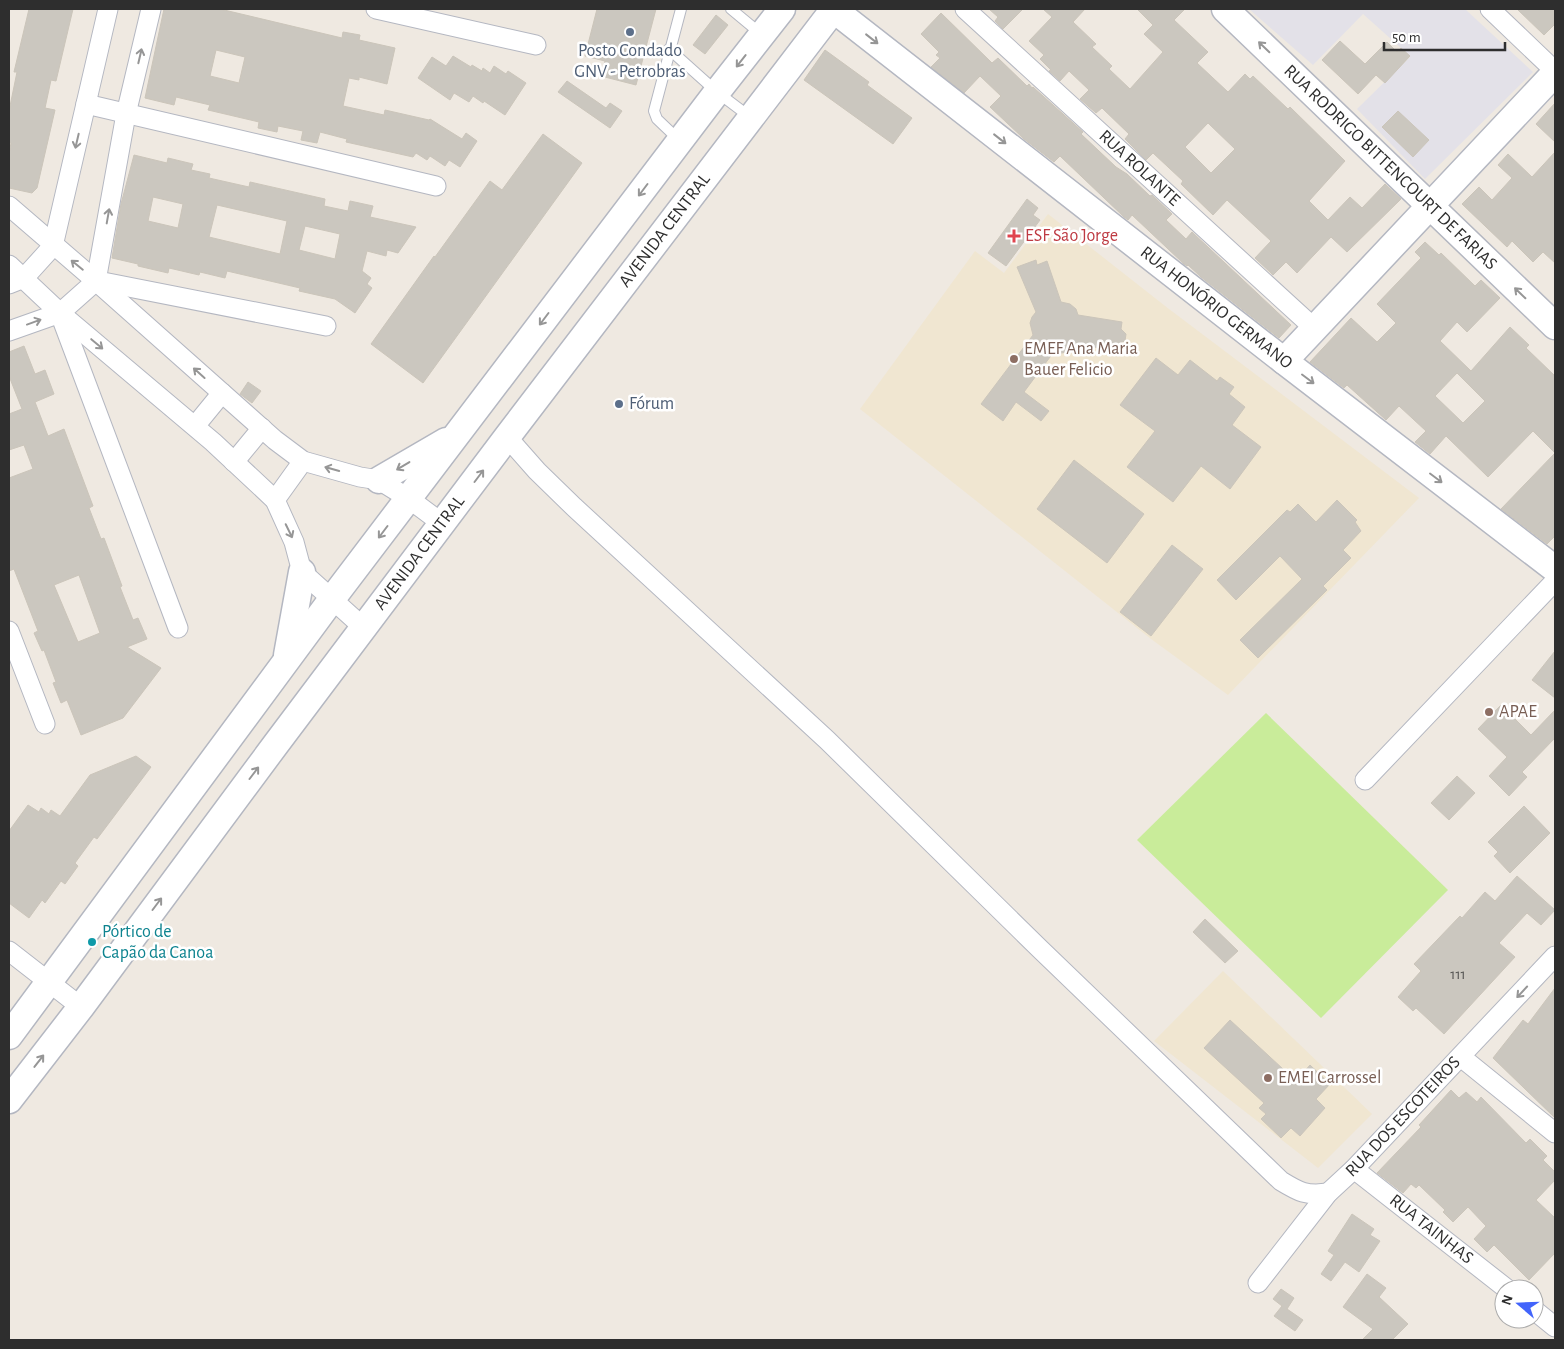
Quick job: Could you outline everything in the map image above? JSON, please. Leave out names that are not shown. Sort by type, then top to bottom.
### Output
[{"type":"main road","points":[[9,1036],[408,498],[679,141],[782,9]]},
{"type":"main road","name":"AVENIDA CENTRAL","points":[[9,1100],[81,1007],[507,437],[833,9]]},
{"type":"main road","name":"RUA HONÓRIO GERMANO","points":[[833,9],[1284,361],[1555,569]]},
{"type":"main road","name":"RUA RODRIGO BITTENCOURT DE FARIAS","points":[[1224,9],[1555,326]]},
{"type":"main road","points":[[1284,361],[1555,72]]},
{"type":"main road","points":[[492,388],[525,414]]},
{"type":"main road","points":[[379,480],[457,434]]},
{"type":"main road","points":[[286,662],[302,572]]},
{"type":"street","points":[[16,281],[54,246],[108,9]]},
{"type":"street","points":[[9,331],[60,313],[96,281],[126,114],[151,9]]},
{"type":"street","points":[[376,9],[536,45]]},
{"type":"street","name":"RUA ROLANTE","points":[[965,9],[1314,328]]},
{"type":"street","points":[[1490,9],[1555,72]]},
{"type":"street","points":[[86,104],[436,186]]},
{"type":"street","points":[[9,206],[262,428],[303,461],[360,477],[379,480],[408,498],[443,524]]},
{"type":"street","points":[[9,265],[16,281],[60,313],[195,426],[274,500],[294,542],[302,572],[364,628]]},
{"type":"street","points":[[96,281],[326,326]]},
{"type":"street","points":[[60,313],[178,628]]},
{"type":"street","points":[[195,426],[222,393]]},
{"type":"street","points":[[234,462],[262,428]]},
{"type":"street","points":[[507,437],[537,471],[574,507],[827,740],[1040,949],[1281,1180],[1297,1191],[1312,1195],[1328,1192]]},
{"type":"street","points":[[274,500],[303,461]]},
{"type":"street","points":[[1364,780],[1555,581]]},
{"type":"street","points":[[9,631],[45,724]]},
{"type":"street","points":[[9,951],[81,1007]]},
{"type":"street","name":"RUA DOS ESCOTEIROS","points":[[1258,1283],[1328,1192],[1354,1169],[1555,956]]},
{"type":"street","points":[[1460,1057],[1555,1134]]},
{"type":"street","name":"RUA TAINHAS","points":[[1354,1169],[1494,1279]]},
{"type":"street","points":[[1544,1318],[1555,1327]]},
{"type":"lane","points":[[679,141],[657,119],[654,111],[681,9]]},
{"type":"lane","points":[[731,9],[762,35]]},
{"type":"lane","points":[[669,50],[717,92],[750,117]]},
{"type":"shaded area","points":[[1249,9],[1465,9],[1533,72],[1425,179],[1357,109],[1410,57],[1401,48],[1363,14],[1313,65]]},
{"type":"shaded area","points":[[1048,214],[1169,309],[1419,498],[1228,695],[1151,639],[860,409],[975,251],[1004,273]]},
{"type":"shaded area","name":"EMEI Carrossel","points":[[1223,971],[1372,1114],[1318,1168],[1154,1041]]},
{"type":"green space","points":[[1266,713],[1448,890],[1321,1018],[1137,840]]},
{"type":"building","points":[[29,9],[73,9],[56,81],[51,80],[45,108],[55,110],[37,188],[32,193],[9,188],[9,154],[11,143],[9,142],[9,111],[17,72],[14,72]]},
{"type":"building","points":[[164,9],[220,9],[342,38],[343,32],[360,35],[359,40],[395,48],[387,84],[359,77],[359,80],[349,78],[343,106],[384,115],[385,110],[430,119],[462,139],[466,133],[477,141],[460,167],[449,160],[445,166],[430,156],[427,160],[416,153],[413,157],[346,142],[347,139],[320,132],[317,143],[301,140],[303,131],[278,126],[277,132],[258,128],[259,122],[208,110],[210,105],[176,97],[174,105],[145,98]],"holes":[[[216,50],[245,57],[239,83],[210,76]]]},
{"type":"building","points":[[597,9],[656,9],[636,85],[601,76],[605,61],[585,56]]},
{"type":"building","points":[[989,9],[1023,9],[1003,29],[995,21],[998,17]]},
{"type":"building","points":[[1043,9],[1085,9],[1073,22],[1096,44],[1092,47],[1112,66],[1109,69],[1130,89],[1163,52],[1144,34],[1153,25],[1137,9],[1185,9],[1174,20],[1208,52],[1197,63],[1228,92],[1245,74],[1250,79],[1253,76],[1288,109],[1290,107],[1345,161],[1309,201],[1328,220],[1350,197],[1362,208],[1385,184],[1401,199],[1347,252],[1331,237],[1297,273],[1286,262],[1273,275],[1255,258],[1271,241],[1227,200],[1213,215],[1181,184],[1183,181],[1153,153],[1146,160],[1125,139],[1129,134],[1102,108],[1096,113],[1080,99],[1089,90],[1069,71],[1060,81],[1049,71],[1051,70],[1040,59],[1044,55],[1029,41],[1052,17]],"holes":[[[1208,123],[1235,149],[1211,173],[1185,147]]]},
{"type":"building","points":[[1517,9],[1555,9],[1555,24],[1544,35]]},
{"type":"building","points":[[941,13],[992,63],[998,58],[1027,86],[1029,84],[1033,87],[1083,132],[1081,134],[1116,167],[1127,174],[1172,214],[1166,220],[1186,239],[1192,232],[1291,325],[1279,338],[1188,265],[1184,264],[1132,215],[1128,220],[1124,217],[1060,156],[1054,162],[1024,139],[990,107],[1001,96],[980,76],[964,93],[931,67],[940,58],[936,55],[939,52],[921,34]]},
{"type":"building","points":[[716,15],[728,25],[705,54],[693,45]]},
{"type":"building","points":[[1340,41],[1365,64],[1387,42],[1397,52],[1401,48],[1410,56],[1385,83],[1376,75],[1358,94],[1322,60]]},
{"type":"building","points":[[825,50],[869,82],[867,85],[912,118],[893,144],[804,80]]},
{"type":"building","points":[[453,56],[471,67],[472,65],[482,71],[483,68],[490,73],[494,66],[506,74],[508,71],[526,83],[505,115],[473,96],[469,102],[454,93],[450,100],[418,78],[432,57],[446,66]]},
{"type":"building","points":[[567,81],[606,108],[610,103],[622,111],[610,128],[558,92]]},
{"type":"building","points":[[1555,103],[1555,142],[1536,124]]},
{"type":"building","points":[[1398,111],[1429,140],[1413,157],[1382,127]]},
{"type":"building","points":[[543,134],[582,163],[423,383],[371,344],[490,181],[502,190]]},
{"type":"building","points":[[1555,152],[1555,263],[1543,252],[1533,262],[1512,241],[1507,247],[1462,204],[1479,187],[1492,200],[1512,178],[1498,165],[1508,154],[1532,177]]},
{"type":"building","points":[[134,155],[167,163],[168,158],[193,164],[191,170],[210,174],[209,178],[249,187],[250,182],[325,199],[324,206],[348,211],[350,201],[373,206],[370,217],[416,227],[398,253],[387,250],[386,256],[367,251],[362,271],[371,278],[367,284],[372,288],[355,313],[335,299],[299,291],[300,288],[227,271],[225,278],[200,272],[199,275],[169,268],[168,273],[112,258],[121,204]],"holes":[[[153,197],[183,204],[178,228],[148,221]],[[217,205],[287,221],[280,254],[209,237]],[[305,226],[340,234],[335,259],[299,250]]]},
{"type":"building","name":"ESF São Jorge","points":[[1027,199],[1038,208],[1033,215],[1040,220],[1006,266],[988,253]]},
{"type":"building","points":[[1425,242],[1439,255],[1441,253],[1475,286],[1481,280],[1500,298],[1467,332],[1457,322],[1440,341],[1471,371],[1510,327],[1529,345],[1526,348],[1555,376],[1555,453],[1533,431],[1488,477],[1446,436],[1430,454],[1415,442],[1426,431],[1399,406],[1386,420],[1347,385],[1344,388],[1310,362],[1351,318],[1377,342],[1396,323],[1377,304],[1421,258],[1415,252]],"holes":[[[1457,373],[1485,401],[1463,423],[1435,396]]]},
{"type":"building","points":[[1036,260],[1037,265],[1047,261],[1061,302],[1070,304],[1076,309],[1078,315],[1122,322],[1121,329],[1126,334],[1125,341],[1120,343],[1119,351],[1075,344],[1069,351],[1053,353],[1024,392],[1049,411],[1041,421],[1016,402],[1003,421],[981,404],[1033,335],[1030,323],[1036,312],[1017,267]]},
{"type":"building","points":[[24,346],[35,374],[45,370],[54,394],[35,402],[48,436],[64,429],[93,506],[89,508],[101,539],[104,538],[133,620],[138,618],[147,639],[127,647],[161,668],[123,718],[81,735],[67,700],[61,703],[53,683],[56,682],[44,650],[42,651],[34,633],[38,631],[14,569],[9,571],[9,478],[33,469],[24,445],[9,450],[9,414],[22,409],[9,376],[9,352]],"holes":[[[79,575],[100,633],[78,642],[54,585]]]},
{"type":"building","points":[[1156,358],[1178,375],[1190,360],[1217,381],[1220,377],[1234,387],[1229,394],[1245,407],[1232,425],[1261,447],[1230,489],[1201,466],[1173,502],[1127,467],[1155,431],[1120,405]]},
{"type":"building","points":[[248,382],[261,391],[252,403],[240,394]]},
{"type":"building","points":[[1555,453],[1555,536],[1547,544],[1501,509]]},
{"type":"building","points":[[1074,460],[1144,514],[1107,563],[1037,509]]},
{"type":"building","points":[[1337,500],[1357,520],[1355,522],[1361,531],[1343,550],[1351,558],[1323,586],[1327,590],[1258,658],[1240,640],[1302,579],[1280,556],[1236,600],[1217,580],[1287,510],[1290,512],[1298,504],[1316,522]]},
{"type":"building","points":[[1172,545],[1203,569],[1151,636],[1120,612]]},
{"type":"building","points":[[1555,651],[1555,698],[1532,680]]},
{"type":"building","points":[[1501,705],[1531,735],[1555,710],[1555,738],[1522,772],[1527,777],[1509,796],[1489,776],[1507,757],[1478,729]]},
{"type":"building","points":[[136,756],[151,767],[97,839],[94,837],[75,863],[78,866],[65,884],[61,881],[45,903],[42,900],[29,918],[9,903],[9,831],[28,805],[39,812],[41,808],[49,814],[51,810],[60,816],[90,775]]},
{"type":"building","points":[[1457,776],[1475,793],[1449,820],[1431,803]]},
{"type":"building","points":[[1524,806],[1550,833],[1510,873],[1494,856],[1498,852],[1488,842]]},
{"type":"building","points":[[1517,876],[1555,910],[1541,925],[1527,913],[1499,943],[1515,957],[1444,1034],[1416,1008],[1413,1011],[1398,997],[1421,971],[1414,964],[1460,916],[1462,918],[1485,892],[1495,901]]},
{"type":"building","points":[[1205,919],[1238,951],[1225,963],[1193,932]]},
{"type":"building","points":[[1555,988],[1555,1118],[1493,1058],[1523,1020],[1528,1024]]},
{"type":"building","points":[[1230,1020],[1296,1081],[1310,1065],[1330,1084],[1316,1099],[1325,1108],[1300,1136],[1291,1128],[1281,1138],[1261,1119],[1266,1114],[1259,1108],[1264,1103],[1204,1048]]},
{"type":"building","points":[[1451,1090],[1459,1098],[1466,1092],[1477,1102],[1481,1097],[1526,1143],[1530,1139],[1547,1156],[1543,1160],[1555,1172],[1555,1180],[1536,1200],[1555,1218],[1555,1253],[1530,1279],[1494,1245],[1487,1252],[1474,1239],[1486,1226],[1468,1207],[1453,1222],[1443,1212],[1445,1210],[1419,1185],[1416,1188],[1411,1184],[1403,1193],[1377,1173],[1421,1127],[1419,1125]]},
{"type":"building","points":[[1352,1214],[1374,1229],[1370,1235],[1380,1241],[1359,1272],[1345,1262],[1331,1281],[1321,1274],[1334,1255],[1328,1251]]},
{"type":"building","points":[[1367,1274],[1386,1288],[1379,1297],[1408,1324],[1392,1340],[1362,1340],[1373,1329],[1343,1307]]},
{"type":"building","points":[[1281,1289],[1294,1298],[1287,1309],[1303,1320],[1295,1331],[1274,1316],[1282,1306],[1273,1299]]},
{"type":"place","name":"Posto Condado GNV - Petrobras","points":[[630,32]]},
{"type":"place","name":"ESF São Jorge","points":[[1014,236]]},
{"type":"place","name":"EMEF Ana Maria Bauer Felicio","points":[[1014,359]]},
{"type":"place","name":"Fórum","points":[[619,404]]},
{"type":"place","name":"APAE","points":[[1489,712]]},
{"type":"place","name":"Pórtico de Capão da Canoa","points":[[92,942]]},
{"type":"place","name":"EMEI Carrossel","points":[[1268,1078]]}]
